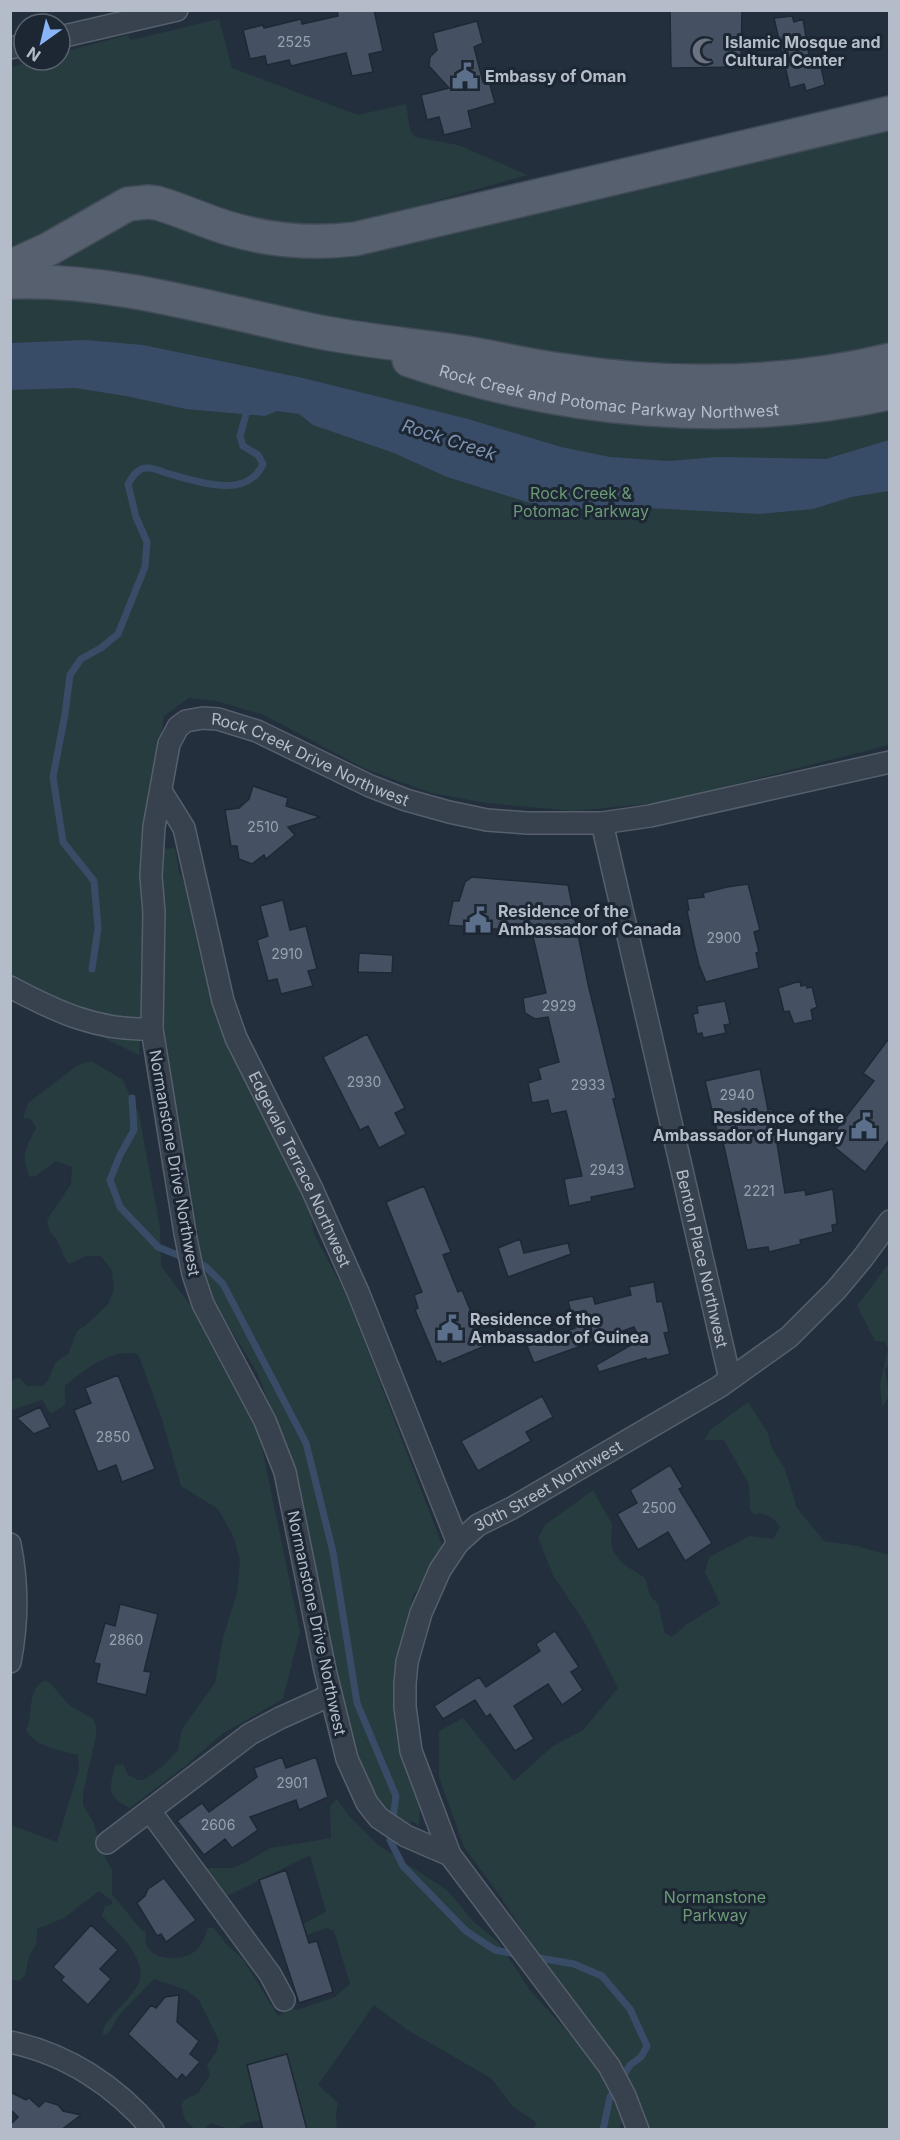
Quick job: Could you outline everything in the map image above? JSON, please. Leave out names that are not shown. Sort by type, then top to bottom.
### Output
[{"type":"main road","points":[[10,267],[49,249],[128,204],[157,203],[231,229],[278,239],[332,242],[355,239],[890,113]]},
{"type":"main road","name":"Rock Creek and Potomac Parkway Northwest","points":[[10,282],[41,281],[116,288],[333,335],[468,353],[561,370],[648,380],[731,382],[772,380],[890,360]]},
{"type":"main road","name":"Rock Creek and Potomac Parkway Northwest","points":[[333,335],[461,377],[579,403],[675,411],[736,411],[813,407],[890,393]]},
{"type":"street","points":[[72,34],[177,10]]},
{"type":"street","name":"Rock Creek Drive Northwest","points":[[152,1029],[154,827],[169,744],[178,726],[192,719],[211,719],[257,731],[370,786],[406,800],[488,820],[527,823],[602,823],[650,816],[890,762]]},
{"type":"street","name":"Edgevale Terrace Northwest","points":[[161,791],[184,828],[223,1001],[236,1038],[312,1189],[358,1292],[458,1543]]},
{"type":"street","name":"Benton Place Northwest","points":[[602,823],[730,1379]]},
{"type":"street","points":[[10,987],[87,1022],[118,1028],[152,1029]]},
{"type":"street","name":"Normanstone Drive Northwest","points":[[152,1029],[192,1270],[203,1304],[265,1421],[285,1472],[331,1695],[347,1759],[367,1803],[383,1821],[406,1836],[450,1855],[609,2066],[625,2096],[638,2130]]},
{"type":"street","name":"30th Street Northwest","points":[[450,1855],[441,1825],[411,1751],[405,1707],[405,1684],[407,1662],[422,1613],[440,1570],[458,1543],[478,1525],[513,1508],[730,1379],[789,1337],[807,1321],[862,1259],[890,1221]]},
{"type":"street","points":[[10,1544],[17,1594],[16,1628],[10,1662]]},
{"type":"street","points":[[107,1843],[250,1734],[279,1718],[331,1695]]},
{"type":"street","points":[[150,1810],[270,1974],[284,2000]]},
{"type":"street","points":[[10,2042],[51,2054],[101,2081],[133,2108],[153,2130]]},
{"type":"green space","name":"Rock Creek & Potomac Parkway","points":[[219,19],[232,68],[358,115],[406,104],[410,130],[415,137],[458,145],[528,175],[428,203],[465,212],[889,127],[889,745],[665,802],[574,811],[486,803],[431,793],[365,769],[264,715],[216,701],[189,698],[164,716],[159,748],[169,813],[141,870],[145,966],[139,1055],[11,993],[11,67],[12,72],[72,72],[72,50],[127,35],[131,40]]},
{"type":"green space","points":[[175,848],[179,872],[184,883],[215,1010],[310,1193],[313,1232],[347,1296],[444,1550],[413,1596],[395,1671],[421,1786],[419,1826],[412,1821],[410,1824],[385,1809],[365,1778],[351,1738],[328,1649],[294,1471],[257,1372],[206,1290],[162,1030],[163,849]]},
{"type":"green space","points":[[91,1061],[122,1079],[139,1114],[160,1228],[161,1266],[191,1306],[260,1438],[300,1631],[283,1699],[222,1734],[130,1808],[116,1799],[111,1791],[115,1765],[123,1764],[128,1775],[144,1780],[163,1766],[178,1750],[182,1729],[215,1683],[223,1638],[237,1593],[240,1561],[234,1538],[218,1509],[181,1486],[162,1419],[138,1354],[118,1354],[89,1367],[65,1386],[65,1405],[51,1414],[42,1400],[11,1409],[11,1381],[19,1377],[27,1386],[43,1386],[56,1362],[68,1354],[77,1331],[108,1304],[114,1290],[112,1271],[101,1256],[86,1256],[69,1264],[49,1228],[47,1220],[71,1184],[72,1167],[56,1161],[36,1176],[30,1177],[25,1164],[27,1147],[36,1128],[31,1119],[23,1118],[28,1103],[78,1065]]},
{"type":"green space","points":[[889,1263],[890,1364],[885,1369],[889,1396],[882,1407],[880,1384],[888,1349],[885,1342],[875,1341],[857,1306]]},
{"type":"green space","name":"Normanstone Parkway","points":[[748,1402],[768,1433],[771,1446],[785,1469],[797,1508],[824,1541],[857,1546],[889,1555],[889,2129],[645,2129],[560,1987],[500,1896],[464,1847],[439,1777],[439,1731],[463,1718],[514,1781],[553,1746],[583,1730],[618,1688],[586,1625],[554,1577],[538,1538],[545,1525],[593,1490],[612,1524],[613,1551],[622,1563],[645,1578],[650,1595],[658,1604],[665,1633],[672,1637],[687,1624],[720,1604],[705,1572],[709,1557],[750,1536],[773,1539],[780,1527],[774,1519],[761,1513],[754,1515],[750,1509],[749,1484],[724,1440],[704,1440],[711,1429]]},
{"type":"green space","points":[[45,1680],[69,1705],[92,1718],[96,1726],[96,1736],[83,1793],[83,1805],[94,1823],[101,1850],[112,1870],[112,1894],[142,1931],[146,1932],[146,1944],[156,1955],[176,1958],[189,1955],[199,1947],[208,1928],[214,1928],[227,1945],[243,1959],[278,2016],[290,2008],[297,2010],[335,1997],[350,1984],[334,1931],[326,1928],[288,1942],[288,1932],[326,1912],[310,1855],[227,1896],[202,1868],[232,1868],[270,1848],[331,1838],[330,1806],[337,1799],[350,1817],[377,1844],[448,1891],[472,1920],[497,1941],[530,1990],[607,2076],[623,2119],[619,2129],[533,2129],[537,2123],[512,2106],[492,2079],[406,2029],[374,2005],[318,2085],[338,2103],[337,2129],[307,2129],[247,2065],[261,2120],[246,2123],[236,2129],[228,2129],[211,2123],[205,2129],[195,2129],[185,2120],[181,2106],[184,2100],[198,2093],[210,2075],[207,2065],[216,2052],[219,2041],[199,2000],[186,1990],[154,1979],[120,2014],[108,2034],[103,2035],[107,2022],[137,1986],[140,1973],[135,1954],[102,1916],[105,1906],[112,1904],[112,1901],[99,1891],[64,1918],[37,1929],[36,1943],[26,1972],[20,1981],[11,1982],[11,1825],[57,1842],[79,1769],[78,1755],[42,1745],[26,1730],[35,1690]]},
{"type":"water","name":"Rock Creek","points":[[85,340],[143,345],[303,378],[468,419],[561,447],[610,457],[669,461],[717,457],[826,459],[889,440],[889,491],[851,497],[813,509],[760,514],[649,508],[602,510],[543,507],[447,477],[394,453],[313,425],[299,414],[277,411],[265,416],[186,409],[75,388],[11,390],[11,343]]},
{"type":"building","points":[[337,10],[374,10],[383,51],[369,54],[373,72],[352,76],[346,53],[291,66],[289,60],[267,65],[265,56],[250,59],[243,30],[263,25],[264,28],[301,19],[302,24],[338,16]]},
{"type":"building","points":[[670,10],[742,10],[741,67],[671,68]]},
{"type":"building","points":[[792,16],[794,22],[803,19],[810,61],[819,58],[825,85],[806,91],[804,84],[790,88],[774,18]]},
{"type":"building","name":"Embassy of Oman","points":[[477,21],[483,43],[474,47],[483,82],[489,81],[495,103],[468,111],[472,128],[444,135],[439,117],[427,120],[421,95],[449,88],[429,66],[430,57],[437,50],[433,33]]},
{"type":"building","points":[[253,786],[288,798],[286,806],[320,817],[288,827],[295,835],[266,859],[264,855],[252,864],[239,859],[237,846],[231,846],[225,810],[239,808],[249,799]]},
{"type":"building","points":[[472,877],[568,885],[588,984],[616,1098],[613,1099],[635,1188],[591,1197],[592,1201],[569,1206],[564,1179],[582,1176],[566,1111],[551,1114],[548,1100],[532,1103],[528,1083],[541,1079],[538,1068],[559,1062],[548,1017],[535,1019],[525,1013],[523,998],[546,993],[532,932],[448,925],[453,901],[459,901],[465,882]]},
{"type":"building","points":[[748,884],[760,930],[754,932],[759,952],[756,953],[759,968],[706,982],[694,944],[687,911],[689,910],[687,899],[704,897],[703,893]]},
{"type":"building","points":[[283,900],[290,930],[306,926],[317,969],[308,971],[313,986],[281,994],[277,979],[268,981],[257,940],[268,936],[260,906]]},
{"type":"building","points":[[359,953],[393,955],[392,973],[358,972]]},
{"type":"building","points":[[800,981],[801,986],[812,987],[817,1007],[811,1010],[813,1020],[794,1024],[789,1011],[784,1012],[778,988]]},
{"type":"building","points":[[725,1001],[730,1024],[724,1025],[726,1033],[703,1038],[702,1033],[697,1034],[693,1014],[698,1013],[697,1006]]},
{"type":"building","points":[[367,1034],[405,1108],[395,1113],[406,1134],[379,1148],[368,1126],[360,1130],[323,1057]]},
{"type":"building","name":"Residence of the Ambassador of Hungary","points":[[890,1037],[890,1139],[865,1172],[827,1141],[874,1081],[863,1073]]},
{"type":"building","points":[[760,1069],[768,1110],[772,1109],[778,1131],[775,1131],[785,1193],[805,1190],[806,1195],[833,1189],[837,1224],[832,1225],[833,1232],[800,1240],[801,1244],[769,1252],[768,1247],[747,1250],[723,1142],[720,1143],[705,1081]]},
{"type":"building","points":[[424,1186],[451,1252],[443,1255],[458,1292],[462,1290],[485,1346],[442,1364],[440,1361],[437,1362],[415,1310],[418,1308],[414,1295],[422,1292],[386,1202]]},
{"type":"building","points":[[520,1239],[524,1253],[568,1243],[571,1254],[508,1277],[498,1248]]},
{"type":"building","points":[[654,1282],[657,1302],[662,1301],[669,1332],[664,1333],[670,1354],[647,1360],[646,1358],[599,1372],[596,1365],[640,1340],[634,1327],[534,1363],[527,1346],[575,1328],[568,1301],[593,1296],[595,1304],[631,1295],[629,1287]]},
{"type":"building","points":[[118,1375],[155,1469],[122,1482],[116,1465],[98,1472],[74,1410],[91,1403],[85,1388]]},
{"type":"building","points":[[542,1396],[553,1417],[526,1432],[531,1441],[478,1471],[461,1441]]},
{"type":"building","points":[[40,1407],[50,1427],[34,1434],[17,1418]]},
{"type":"building","points":[[670,1465],[683,1487],[679,1489],[712,1543],[685,1561],[668,1532],[638,1550],[617,1514],[637,1503],[630,1490]]},
{"type":"building","points":[[120,1604],[158,1614],[144,1671],[151,1672],[146,1695],[96,1683],[100,1664],[94,1663],[105,1623],[115,1626]]},
{"type":"building","points":[[555,1631],[579,1667],[571,1672],[583,1690],[562,1705],[548,1684],[514,1706],[534,1739],[515,1751],[490,1714],[486,1717],[475,1700],[443,1719],[434,1706],[479,1677],[486,1687],[540,1651],[536,1644]]},
{"type":"building","points":[[282,1757],[286,1768],[316,1757],[328,1797],[299,1810],[296,1800],[250,1817],[258,1830],[232,1848],[225,1839],[204,1855],[177,1821],[202,1803],[209,1812],[257,1777],[254,1768]]},
{"type":"building","points":[[286,1870],[309,1943],[317,1941],[333,1992],[299,2003],[259,1880]]},
{"type":"building","points":[[164,1878],[196,1920],[166,1942],[161,1934],[157,1936],[137,1903],[145,1896],[148,1889]]},
{"type":"building","points":[[91,1925],[118,1950],[100,1969],[111,1979],[88,2005],[61,1980],[64,1977],[53,1967]]},
{"type":"building","points":[[179,1995],[177,2022],[199,2041],[190,2054],[200,2062],[186,2078],[182,2074],[177,2080],[128,2034],[151,2005],[156,2008],[165,1997]]},
{"type":"building","points":[[287,2054],[307,2130],[263,2130],[247,2065]]},
{"type":"building","points":[[10,2092],[26,2100],[29,2098],[39,2107],[45,2101],[58,2105],[63,2111],[81,2115],[61,2130],[10,2130],[10,2125],[18,2117],[10,2109]]},
{"type":"waterway","points":[[92,969],[98,928],[94,881],[63,842],[53,777],[70,675],[81,659],[101,648],[118,634],[145,567],[147,542],[136,517],[128,484],[144,468],[219,485],[245,482],[255,475],[263,464],[258,455],[243,446],[240,436],[248,407]]},
{"type":"waterway","points":[[132,1098],[134,1130],[120,1155],[110,1180],[120,1207],[158,1247],[185,1258]]},
{"type":"waterway","points":[[196,1262],[206,1267],[223,1284],[306,1443],[333,1552],[357,1703],[396,1796],[390,1840],[403,1866],[466,1931],[495,1950],[520,1955]]},
{"type":"waterway","points":[[534,1957],[574,1964],[602,1976],[630,2009],[647,2046],[641,2057],[630,2065],[610,2097],[603,2130]]},
{"type":"place","name":"Islamic Mosque and Cultural Center","points":[[705,51]]},
{"type":"place","name":"Embassy of Oman","points":[[465,76]]},
{"type":"place","name":"Residence of the Ambassador of Canada","points":[[478,920]]},
{"type":"place","name":"Residence of the Ambassador of Hungary","points":[[864,1126]]},
{"type":"place","name":"Residence of the Ambassador of Guinea","points":[[450,1328]]}]
